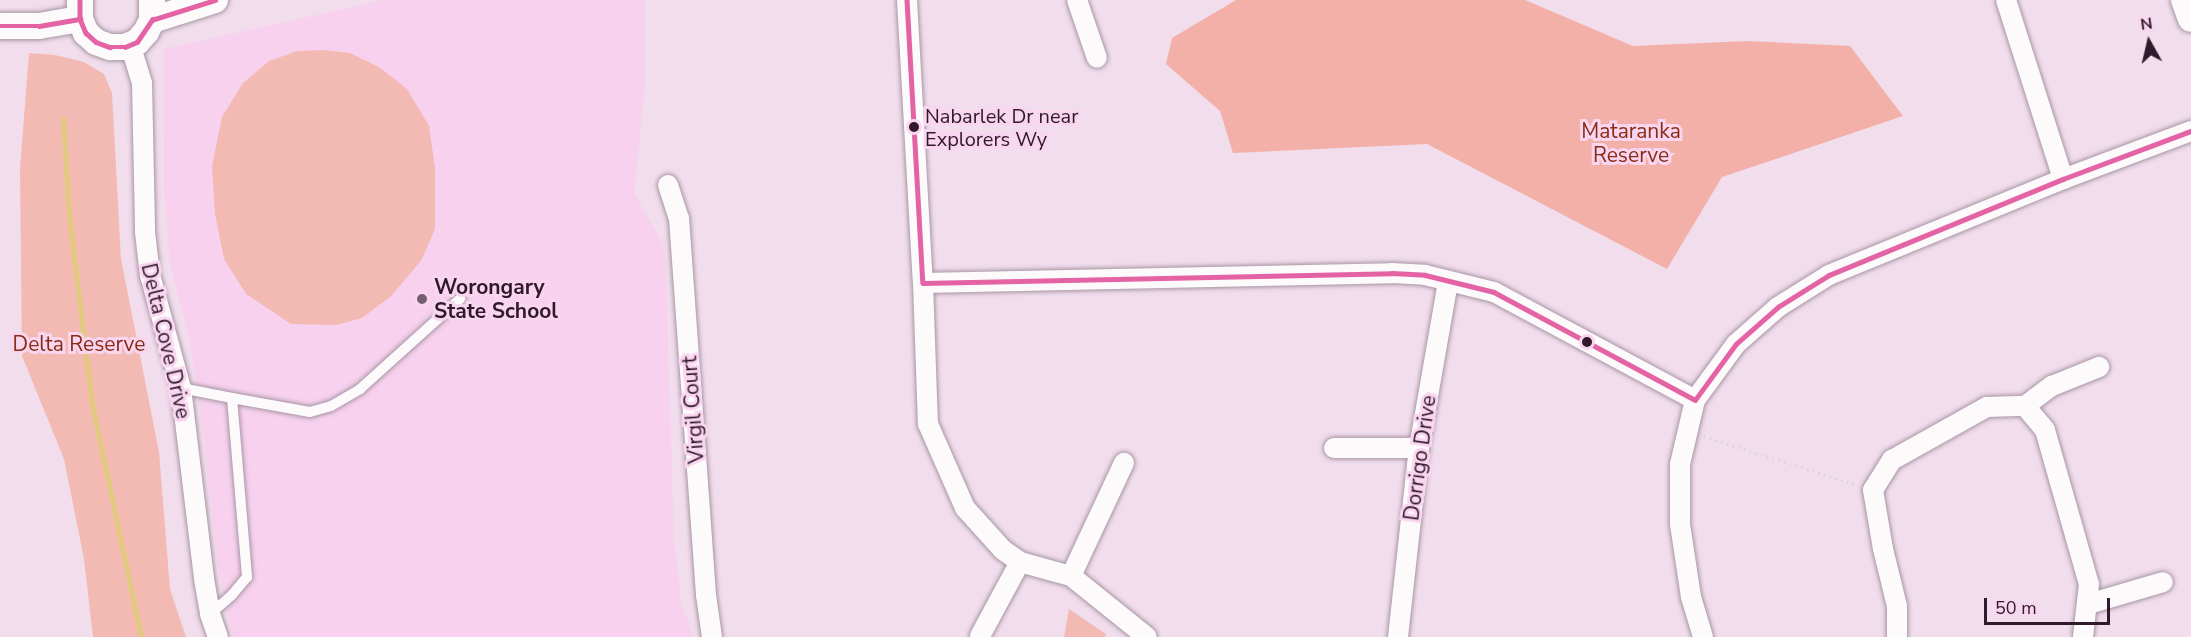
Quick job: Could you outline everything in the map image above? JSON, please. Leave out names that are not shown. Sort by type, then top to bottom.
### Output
[{"type":"street","points":[[0,27],[39,26],[80,10],[86,33],[96,42],[110,47],[130,44],[146,32],[152,10],[214,0]]},
{"type":"street","points":[[907,0],[923,283],[928,424],[965,508],[1003,550],[1020,562],[1071,576],[1147,637]]},
{"type":"street","points":[[1077,0],[1097,58]]},
{"type":"street","points":[[2006,0],[2063,179]]},
{"type":"street","points":[[2184,0],[2191,19]]},
{"type":"street","name":"Delta Cove Drive","points":[[130,44],[141,82],[145,232],[150,275],[181,388],[210,614],[218,637]]},
{"type":"street","points":[[1703,637],[1691,597],[1680,524],[1680,464],[1695,400],[1736,344],[1802,291],[1829,275],[2063,179],[2191,131]]},
{"type":"street","name":"Virgil Court","points":[[668,185],[679,218],[706,595],[712,637]]},
{"type":"street","points":[[923,283],[1392,273],[1448,280],[1494,292],[1695,400]]},
{"type":"street","name":"Dorrigo Drive","points":[[1398,637],[1419,448],[1448,280]]},
{"type":"street","points":[[1897,637],[1897,606],[1883,549],[1873,490],[1892,460],[1987,407],[2025,406],[2052,386],[2099,367]]},
{"type":"street","points":[[2025,406],[2045,430],[2089,584],[2083,637]]},
{"type":"street","points":[[1334,448],[1419,448]]},
{"type":"street","points":[[1071,576],[1124,463]]},
{"type":"street","points":[[980,636],[1020,562]]},
{"type":"street","points":[[2088,603],[2163,582]]},
{"type":"lane","points":[[181,388],[310,412],[330,406],[360,388],[460,299]]},
{"type":"lane","points":[[210,614],[232,595],[247,576],[232,398]]},
{"type":"path","points":[[1688,431],[1873,490]]},
{"type":"shaded area","name":"Worongary State School","points":[[384,0],[645,0],[645,83],[634,193],[665,247],[674,540],[681,601],[693,637],[233,637],[219,572],[201,414],[188,333],[170,265],[164,190],[164,49]]},
{"type":"green space","name":"Mataranka Reserve","points":[[1236,0],[1525,0],[1633,46],[1748,41],[1850,46],[1903,116],[1722,177],[1667,269],[1427,144],[1233,153],[1220,111],[1166,64],[1172,38]]},
{"type":"green space","points":[[324,50],[350,53],[379,67],[407,89],[429,126],[435,168],[435,229],[421,261],[390,297],[362,318],[336,325],[291,324],[246,294],[224,259],[215,214],[212,166],[222,117],[243,83],[269,61],[297,51]]},
{"type":"green space","name":"Delta Reserve","points":[[29,53],[55,55],[84,62],[104,74],[112,93],[121,259],[159,452],[170,589],[186,637],[93,637],[84,559],[64,459],[22,356],[20,168]]},
{"type":"green space","points":[[1069,609],[1106,634],[1105,637],[1064,637]]},
{"type":"waterway","points":[[63,119],[69,215],[92,404],[141,637]]},
{"type":"transit line","points":[[80,0],[80,19],[86,33],[96,42],[110,47],[125,47],[137,42],[152,20],[215,0]]},
{"type":"transit line","points":[[907,0],[923,283]]},
{"type":"transit line","points":[[0,26],[39,26],[80,19]]},
{"type":"transit line","points":[[1695,400],[1736,344],[1778,307],[1829,275],[2063,179],[2191,131]]},
{"type":"transit line","points":[[923,283],[1392,273],[1425,275],[1494,292],[1695,400]]},
{"type":"place","name":"Nabarlek Dr near Explorers Wy","points":[[914,127]]},
{"type":"place","name":"Worongary State School","points":[[422,299]]}]
